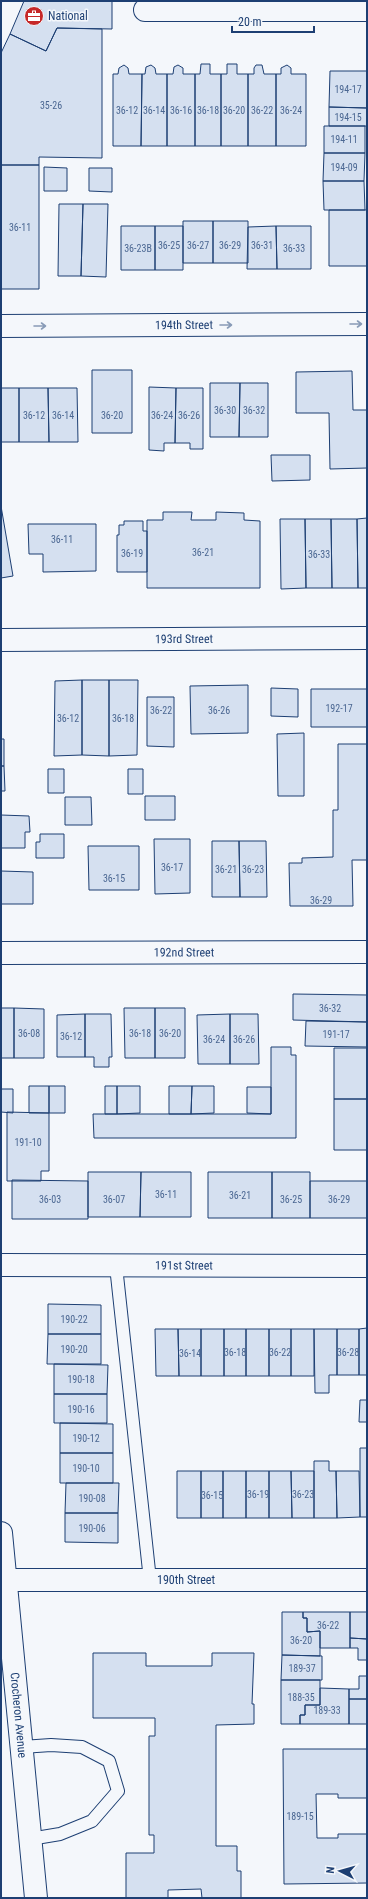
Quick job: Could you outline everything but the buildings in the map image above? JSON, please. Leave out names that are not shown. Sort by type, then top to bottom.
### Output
[{"type":"street","points":[[146,10],[367,10]]},
{"type":"street","name":"194th Street","points":[[1,326],[367,324]]},
{"type":"street","name":"193rd Street","points":[[1,640],[367,638]]},
{"type":"street","name":"192nd Street","points":[[1,953],[367,952]]},
{"type":"street","name":"191st Street","points":[[1,1265],[367,1266]]},
{"type":"street","name":"Crocheron Avenue","points":[[1,1533],[6,1580],[8,1668],[22,1747],[36,1898]]},
{"type":"street","name":"190th Street","points":[[6,1580],[367,1580]]},
{"type":"lane","points":[[116,1266],[150,1580]]},
{"type":"lane","points":[[22,1747],[50,1745],[82,1747],[109,1761],[118,1791],[92,1821],[60,1834],[30,1838]]},
{"type":"place","name":"National","points":[[34,16]]}]
